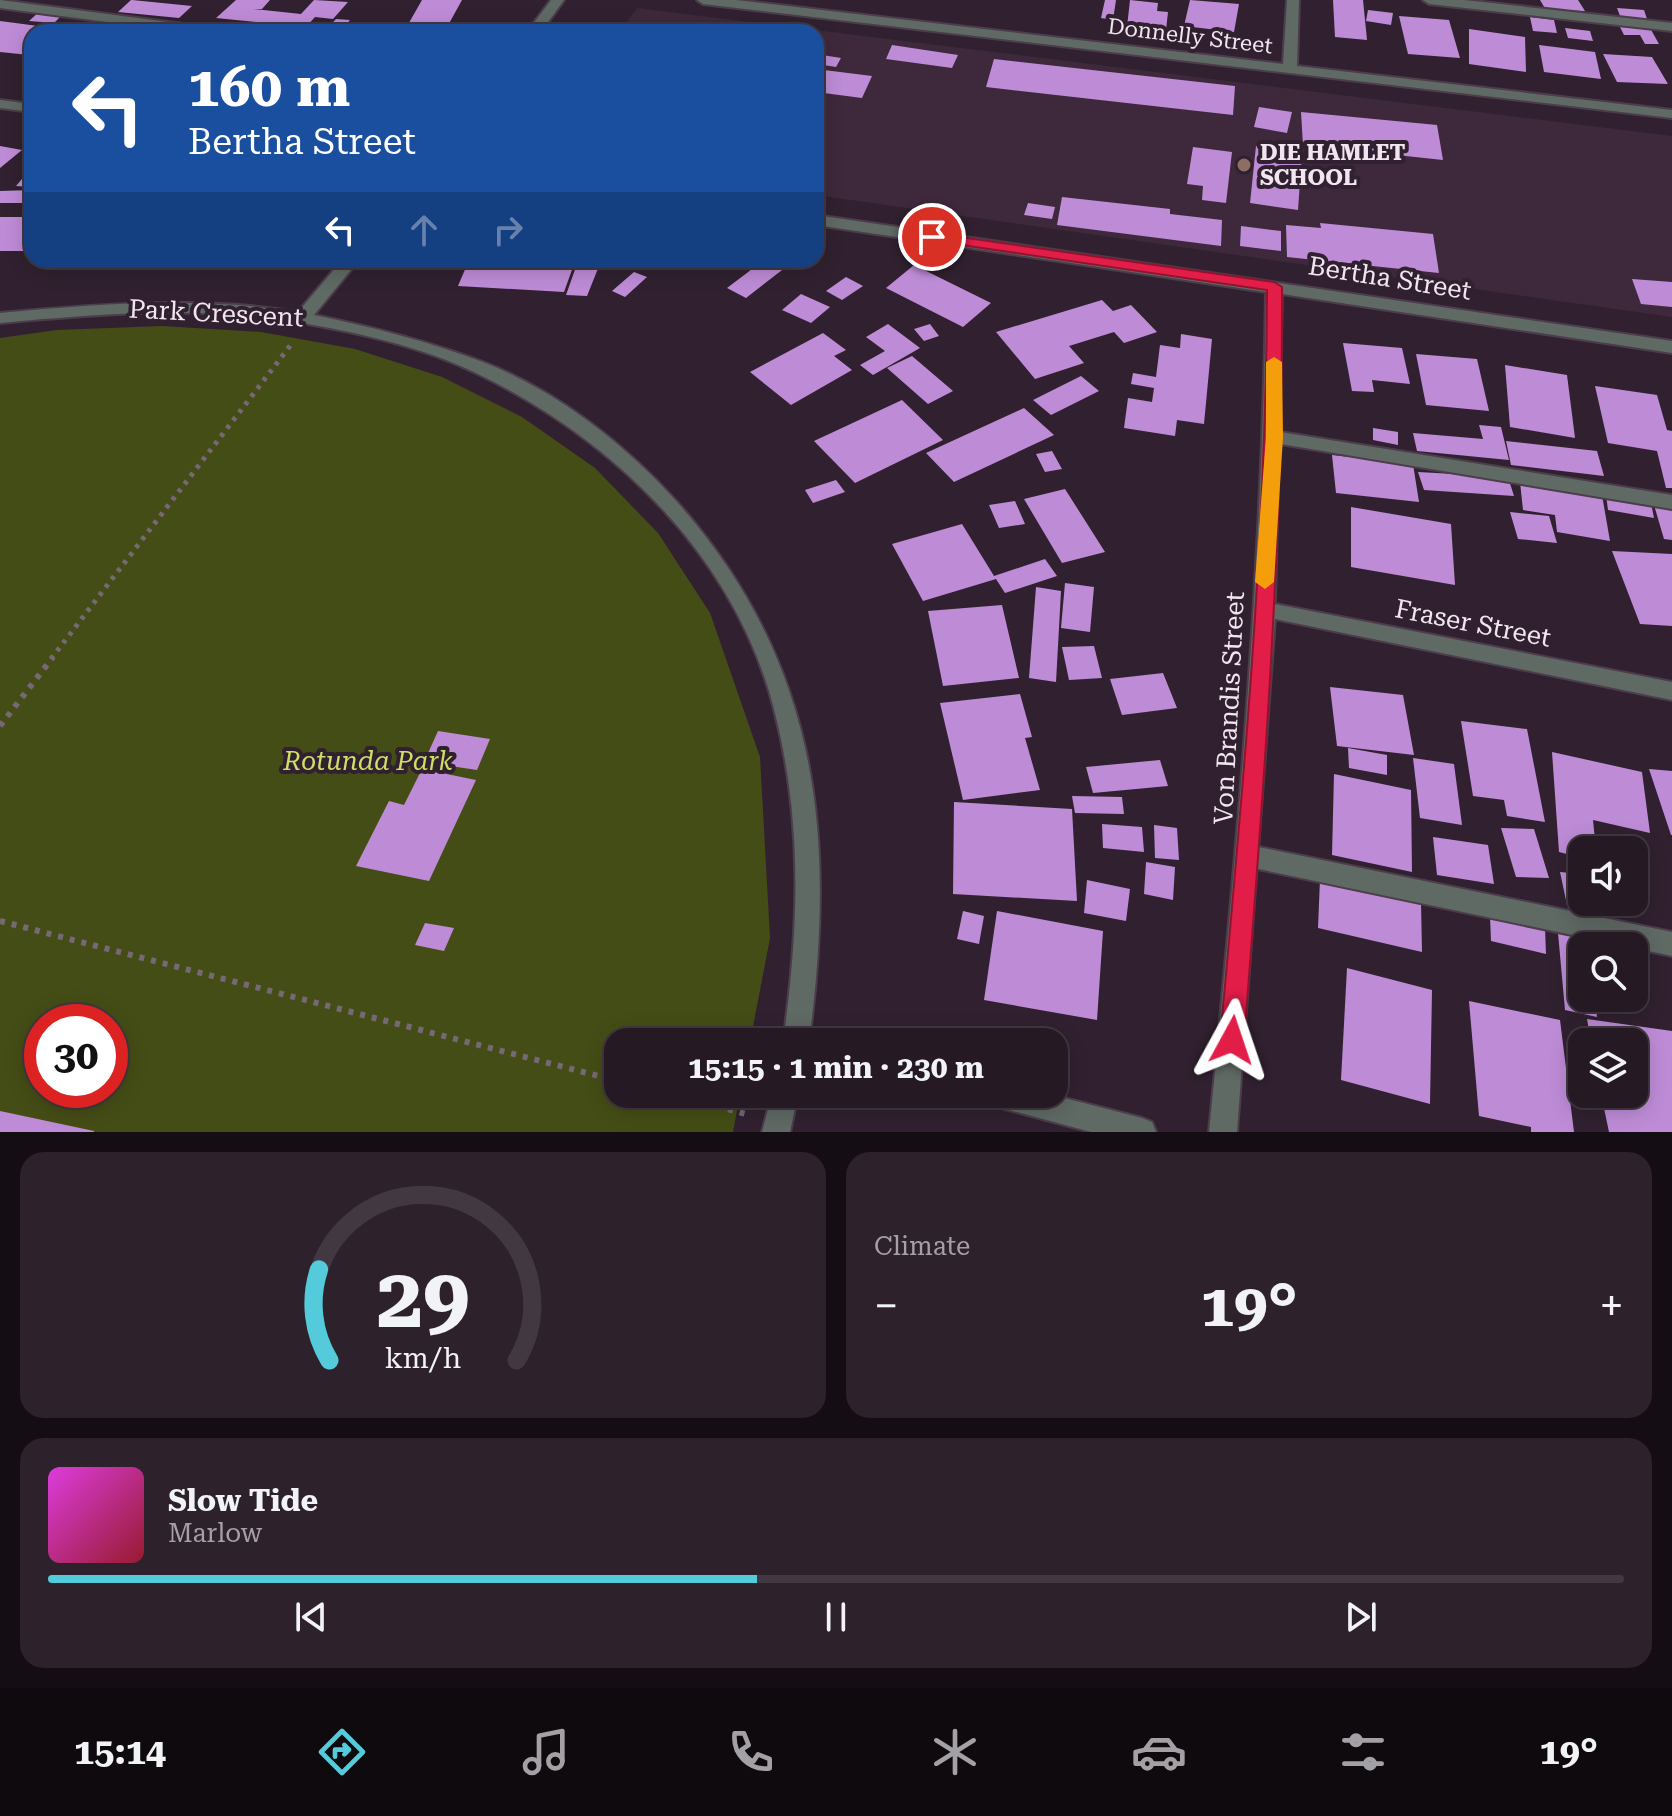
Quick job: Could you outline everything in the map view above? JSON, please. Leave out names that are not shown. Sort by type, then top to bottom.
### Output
[{"type":"street","points":[[540,24],[558,0]]},
{"type":"street","name":"Donnelly Street","points":[[703,0],[1672,114]]},
{"type":"street","points":[[1290,70],[1293,0]]},
{"type":"street","points":[[1429,0],[1672,27]]},
{"type":"street","points":[[0,4],[153,24]]},
{"type":"street","points":[[0,104],[24,107]]},
{"type":"street","name":"Bertha Street","points":[[824,221],[1672,347]]},
{"type":"street","points":[[307,318],[345,268]]},
{"type":"street","name":"Von Brandis Street","points":[[1223,1132],[1261,698],[1263,609],[1274,437],[1274,287]]},
{"type":"street","name":"Park Crescent","points":[[0,318],[146,306],[200,307],[307,318],[376,332],[446,353],[513,382],[574,418],[631,462],[682,514],[726,575],[762,646],[790,728],[805,820],[809,925],[799,1028]]},
{"type":"street","points":[[1274,437],[1672,502]]},
{"type":"street","name":"Fraser Street","points":[[1263,609],[1672,691]]},
{"type":"street","points":[[1249,856],[1672,944]]},
{"type":"street","points":[[1051,1108],[1142,1132]]},
{"type":"path","points":[[0,726],[307,318]]},
{"type":"path","points":[[0,921],[604,1077]]},
{"type":"path","points":[[715,1108],[777,1127]]},
{"type":"shaded area","name":"DIE HAMLET SCHOOL","points":[[637,8],[766,24],[626,24]]},
{"type":"shaded area","name":"DIE HAMLET SCHOOL","points":[[824,31],[1672,136],[1672,317],[824,196]]},
{"type":"green space","name":"Rotunda Park","points":[[162,326],[261,332],[355,349],[442,377],[522,417],[595,468],[658,533],[710,613],[760,757],[770,938],[753,1028],[604,1028],[604,1108],[737,1108],[733,1132],[0,1132],[0,338],[57,330]]},
{"type":"building","points":[[131,0],[192,6],[179,18],[118,12]]},
{"type":"building","points":[[236,0],[270,0],[262,9],[253,9],[301,14],[314,0],[348,2],[333,19],[315,17],[309,24],[216,18]]},
{"type":"building","points":[[422,0],[462,0],[449,24],[408,24]]},
{"type":"building","points":[[1105,0],[1116,0],[1113,20],[1101,18]]},
{"type":"building","points":[[1130,0],[1158,3],[1157,11],[1168,12],[1166,30],[1127,27]]},
{"type":"building","points":[[1190,0],[1239,4],[1234,32],[1184,26]]},
{"type":"building","points":[[1333,0],[1363,0],[1367,40],[1335,37]]},
{"type":"building","points":[[1540,0],[1578,0],[1585,11],[1546,10]]},
{"type":"building","points":[[1617,8],[1644,10],[1647,19],[1620,16]]},
{"type":"building","points":[[1368,10],[1393,13],[1391,25],[1366,21]]},
{"type":"building","points":[[40,11],[64,13],[54,23],[29,21]]},
{"type":"building","points":[[1399,16],[1449,20],[1460,58],[1408,54]]},
{"type":"building","points":[[1530,17],[1554,20],[1557,33],[1533,31]]},
{"type":"building","points":[[108,19],[147,24],[102,24]]},
{"type":"building","points":[[336,19],[350,20],[347,24],[331,24]]},
{"type":"building","points":[[0,21],[24,24],[24,54],[0,52]]},
{"type":"building","points":[[1620,27],[1650,28],[1659,44],[1645,44],[1640,35],[1624,35]]},
{"type":"building","points":[[1565,28],[1590,31],[1593,41],[1568,38]]},
{"type":"building","points":[[1469,29],[1525,37],[1526,72],[1469,64]]},
{"type":"building","points":[[892,45],[958,55],[952,68],[886,59]]},
{"type":"building","points":[[1539,45],[1595,52],[1601,79],[1544,72]]},
{"type":"building","points":[[1603,54],[1652,57],[1668,84],[1617,82]]},
{"type":"building","points":[[824,55],[841,58],[836,67],[824,65]]},
{"type":"building","points":[[994,59],[1235,86],[1233,115],[986,87]]},
{"type":"building","points":[[824,70],[872,76],[862,98],[824,93]]},
{"type":"building","points":[[1259,107],[1292,112],[1287,133],[1254,127]]},
{"type":"building","points":[[1301,112],[1437,125],[1443,160],[1303,145]]},
{"type":"building","points":[[0,146],[22,150],[0,168]]},
{"type":"building","points":[[1256,146],[1302,152],[1298,210],[1250,203]]},
{"type":"building","points":[[1193,147],[1232,152],[1226,203],[1202,200],[1203,186],[1187,184]]},
{"type":"building","points":[[24,190],[24,203],[0,203],[0,191]]},
{"type":"building","points":[[1062,197],[1170,209],[1170,214],[1222,220],[1221,246],[1057,225]]},
{"type":"building","points":[[1028,203],[1055,207],[1052,219],[1024,215]]},
{"type":"building","points":[[0,217],[24,217],[24,251],[0,251]]},
{"type":"building","points":[[1320,223],[1433,234],[1439,273],[1287,257],[1286,225],[1321,228]]},
{"type":"building","points":[[1241,226],[1281,231],[1281,251],[1240,246]]},
{"type":"building","points":[[914,265],[991,303],[963,327],[886,288]]},
{"type":"building","points":[[466,268],[573,268],[564,292],[458,286]]},
{"type":"building","points":[[576,268],[598,268],[587,296],[566,295]]},
{"type":"building","points":[[753,268],[785,268],[746,298],[727,288]]},
{"type":"building","points":[[634,272],[647,277],[625,297],[612,291]]},
{"type":"building","points":[[846,277],[863,286],[842,300],[826,291]]},
{"type":"building","points":[[1632,279],[1672,282],[1672,307],[1641,304]]},
{"type":"building","points":[[801,294],[830,307],[811,323],[782,310]]},
{"type":"building","points":[[1102,300],[1113,311],[1131,305],[1157,332],[1124,343],[1114,332],[1069,346],[1084,363],[1035,379],[996,332]]},
{"type":"building","points":[[888,324],[920,348],[873,375],[860,365],[885,351],[866,337]]},
{"type":"building","points":[[930,324],[939,336],[924,341],[914,329]]},
{"type":"building","points":[[823,333],[846,350],[834,356],[852,370],[791,405],[750,372]]},
{"type":"building","points":[[1181,334],[1212,339],[1204,424],[1177,420],[1175,436],[1124,428],[1128,398],[1152,402],[1154,388],[1131,384],[1133,373],[1156,377],[1160,345],[1180,348]]},
{"type":"building","points":[[1343,343],[1402,348],[1410,384],[1372,380],[1374,392],[1352,391]]},
{"type":"building","points":[[1416,354],[1477,359],[1489,411],[1426,405]]},
{"type":"building","points":[[912,356],[953,391],[928,404],[887,368]]},
{"type":"building","points":[[1505,365],[1567,375],[1575,438],[1510,427]]},
{"type":"building","points":[[1081,376],[1099,391],[1051,415],[1033,400]]},
{"type":"building","points":[[1595,386],[1657,395],[1667,430],[1672,431],[1672,488],[1666,488],[1657,451],[1608,443]]},
{"type":"building","points":[[902,400],[943,440],[855,483],[814,441]]},
{"type":"building","points":[[1024,408],[1054,435],[954,482],[926,453]]},
{"type":"building","points":[[1479,425],[1501,427],[1509,460],[1417,451],[1413,433],[1483,439]]},
{"type":"building","points":[[1373,428],[1398,432],[1398,445],[1373,440]]},
{"type":"building","points":[[1506,441],[1597,451],[1604,476],[1511,465]]},
{"type":"building","points":[[1052,451],[1062,469],[1045,472],[1036,454]]},
{"type":"building","points":[[1332,455],[1413,464],[1419,502],[1336,493]]},
{"type":"building","points":[[1418,472],[1508,477],[1514,496],[1424,490]]},
{"type":"building","points":[[836,480],[845,492],[813,503],[805,490]]},
{"type":"building","points":[[1520,482],[1602,495],[1610,541],[1557,532],[1555,515],[1523,510]]},
{"type":"building","points":[[1065,489],[1105,552],[1062,563],[1024,499]]},
{"type":"building","points":[[1606,495],[1651,503],[1654,518],[1608,510]]},
{"type":"building","points":[[1015,501],[1025,524],[999,528],[989,505]]},
{"type":"building","points":[[1654,505],[1672,507],[1672,540],[1664,539]]},
{"type":"building","points":[[1351,507],[1451,524],[1455,585],[1351,567]]},
{"type":"building","points":[[1510,512],[1549,516],[1557,543],[1518,539]]},
{"type":"building","points":[[962,524],[994,576],[1045,559],[1057,576],[1005,593],[996,579],[923,601],[892,544]]},
{"type":"building","points":[[1612,551],[1672,554],[1672,626],[1640,624]]},
{"type":"building","points":[[1065,583],[1094,587],[1090,632],[1061,628]]},
{"type":"building","points":[[1036,587],[1061,591],[1056,682],[1029,678]]},
{"type":"building","points":[[1002,605],[1019,678],[943,686],[928,611]]},
{"type":"building","points":[[1094,646],[1102,678],[1069,680],[1062,647]]},
{"type":"building","points":[[1163,673],[1177,708],[1122,715],[1110,679]]},
{"type":"building","points":[[1330,687],[1403,695],[1414,755],[1337,746]]},
{"type":"building","points":[[1020,694],[1032,737],[1025,738],[1040,790],[963,800],[940,703]]},
{"type":"building","points":[[1461,721],[1527,729],[1545,822],[1507,816],[1504,800],[1473,796]]},
{"type":"building","points":[[438,731],[490,739],[477,770],[424,762]]},
{"type":"building","points":[[1348,748],[1387,755],[1387,775],[1349,768]]},
{"type":"building","points":[[1552,752],[1642,772],[1650,833],[1593,820],[1595,836],[1568,836],[1568,854],[1559,852]]},
{"type":"building","points":[[1413,758],[1454,764],[1462,825],[1420,818]]},
{"type":"building","points":[[1160,760],[1168,786],[1093,793],[1086,767]]},
{"type":"building","points":[[422,769],[476,780],[429,881],[356,866],[389,801],[404,805]]},
{"type":"building","points":[[1649,769],[1672,771],[1672,835],[1671,835]]},
{"type":"building","points":[[1334,774],[1411,790],[1412,872],[1332,855]]},
{"type":"building","points":[[1072,796],[1122,797],[1124,814],[1075,813]]},
{"type":"building","points":[[954,802],[1072,809],[1077,901],[953,894]]},
{"type":"building","points":[[1102,824],[1142,827],[1144,852],[1103,848]]},
{"type":"building","points":[[1154,825],[1177,828],[1179,860],[1155,858]]},
{"type":"building","points":[[1501,828],[1534,829],[1549,878],[1516,877]]},
{"type":"building","points":[[1433,837],[1488,845],[1494,884],[1437,875]]},
{"type":"building","points":[[1146,862],[1175,867],[1173,900],[1144,894]]},
{"type":"building","points":[[1560,872],[1568,873],[1567,905]]},
{"type":"building","points":[[1320,879],[1421,902],[1422,952],[1318,928]]},
{"type":"building","points":[[1087,880],[1130,889],[1126,921],[1084,913]]},
{"type":"building","points":[[963,911],[984,916],[979,944],[957,939]]},
{"type":"building","points":[[997,911],[1103,931],[1097,1020],[984,1000]]},
{"type":"building","points":[[1490,916],[1545,928],[1546,954],[1491,941]]},
{"type":"building","points":[[425,923],[454,928],[444,951],[415,945]]},
{"type":"building","points":[[1558,933],[1568,935],[1568,1011],[1565,1010]]},
{"type":"building","points":[[1347,968],[1432,990],[1430,1104],[1341,1080]]},
{"type":"building","points":[[1469,1001],[1560,1020],[1568,1108],[1571,1108],[1574,1132],[1531,1132],[1531,1127],[1479,1116]]},
{"type":"building","points":[[1574,1012],[1596,1012],[1597,1017]]},
{"type":"building","points":[[1587,1019],[1672,1031],[1672,1132],[1609,1132],[1604,1108],[1648,1108],[1648,1028],[1589,1028]]},
{"type":"building","points":[[0,1111],[94,1131],[94,1132],[0,1132]]},
{"type":"slow traffic","points":[[1265,582],[1274,437],[1274,362]]},
{"type":"place","name":"DIE HAMLET SCHOOL","points":[[1244,165]]},
{"type":"route","points":[[932,237],[1274,287],[1274,437],[1263,609],[1261,698],[1232,1040]]}]
